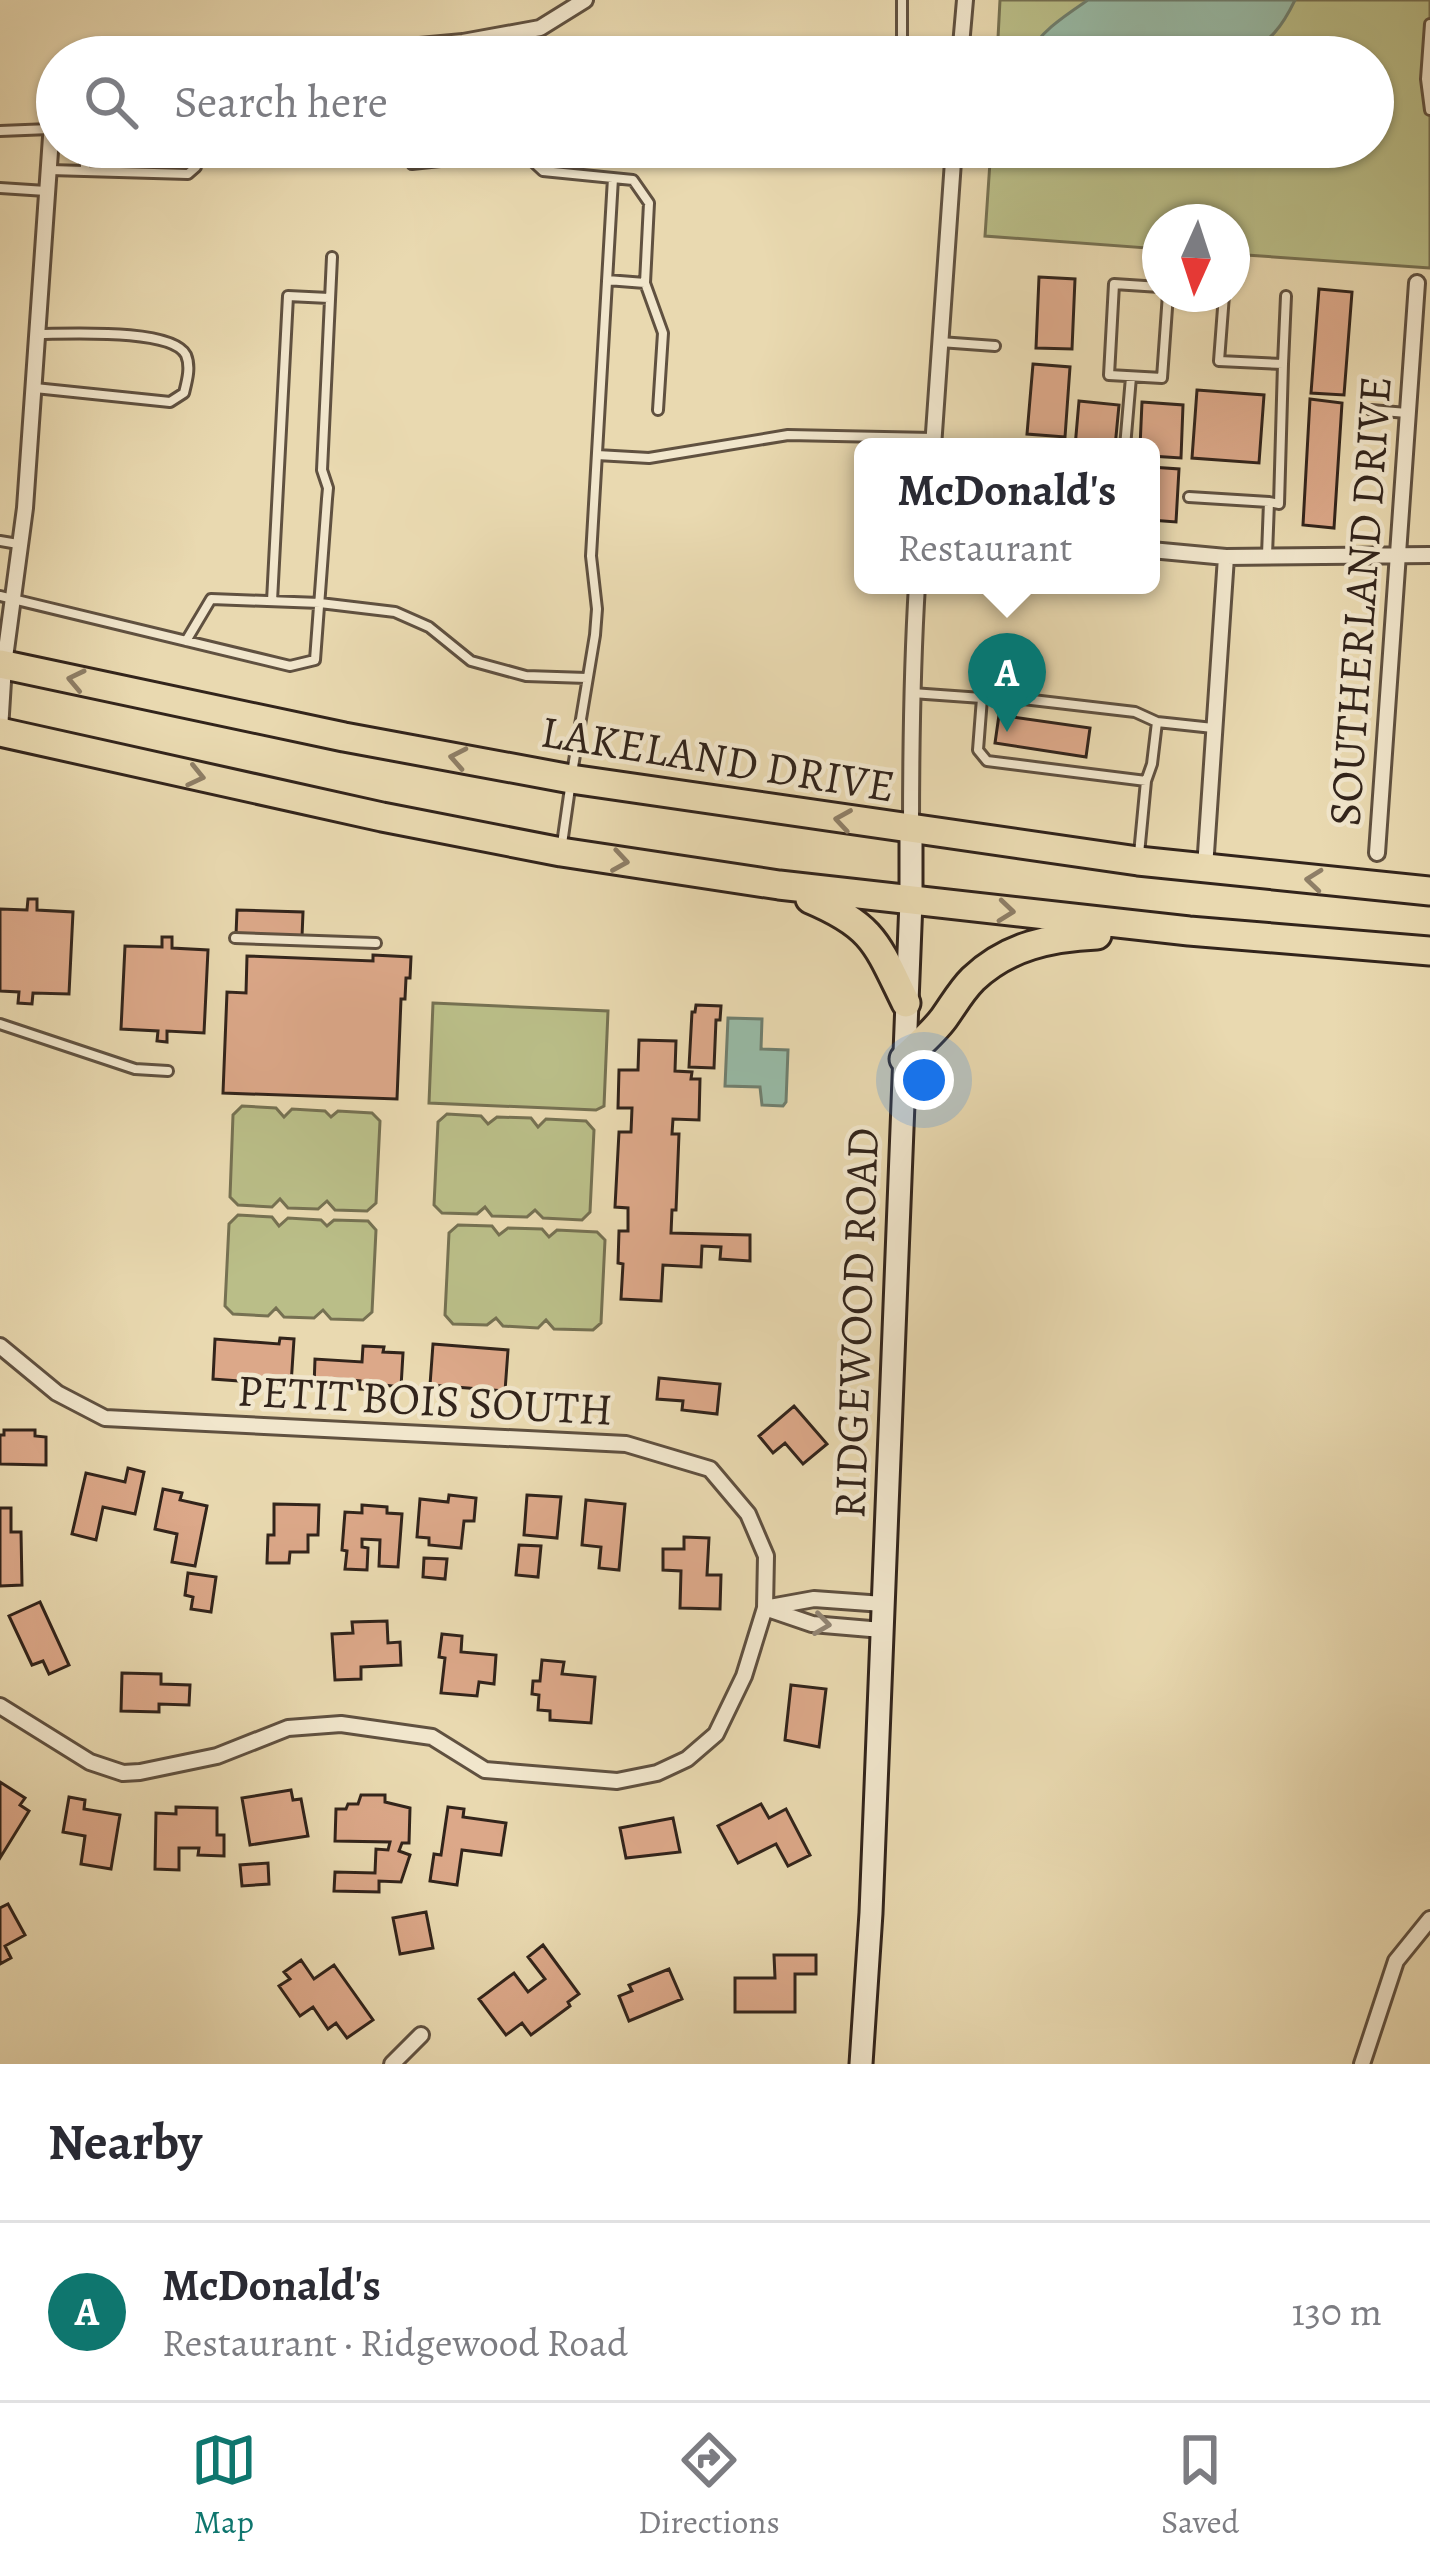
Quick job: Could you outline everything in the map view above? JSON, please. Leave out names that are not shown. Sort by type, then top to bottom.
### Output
[{"type":"highway","name":"LAKELAND DRIVE","points":[[2,664],[344,737],[572,779],[1138,861],[1430,891]]},
{"type":"highway","points":[[0,731],[382,817],[562,852],[911,901],[1430,951]]},
{"type":"highway","points":[[779,885],[844,913],[861,926],[876,942],[906,1004]]},
{"type":"highway","points":[[904,1060],[976,976],[1024,946],[1062,937],[1189,931]]},
{"type":"street","points":[[497,36],[539,28],[585,0]]},
{"type":"street","points":[[962,36],[964,0]]},
{"type":"street","points":[[933,438],[952,168]]},
{"type":"street","points":[[0,731],[6,597],[20,544],[48,170]]},
{"type":"street","name":"SOUTHERLAND DRIVE","points":[[1378,853],[1417,283]]},
{"type":"street","points":[[1160,551],[1226,557],[1430,555]]},
{"type":"street","points":[[1205,868],[1226,557]]},
{"type":"street","name":"RIDGEWOOD ROAD","points":[[861,2064],[911,901],[914,737],[910,693],[916,594]]},
{"type":"street","name":"PETIT BOIS SOUTH","points":[[0,1346],[57,1393],[105,1418],[626,1444],[679,1458],[710,1469],[748,1514],[766,1556],[765,1608]]},
{"type":"street","points":[[765,1608],[814,1599],[884,1604]]},
{"type":"street","points":[[765,1608],[812,1624],[882,1630]]},
{"type":"street","points":[[0,1706],[90,1762],[123,1773],[217,1756],[288,1728],[341,1724],[432,1737],[485,1770],[617,1781],[657,1773],[687,1759],[716,1734],[743,1676],[765,1608]]},
{"type":"street","points":[[1363,2064],[1396,1960],[1430,1918]]},
{"type":"street","points":[[392,2064],[421,2035]]},
{"type":"lane","points":[[902,0],[902,36]]},
{"type":"lane","points":[[1430,24],[1426,79],[1430,110]]},
{"type":"lane","points":[[0,131],[36,130]]},
{"type":"lane","points":[[48,170],[188,174],[195,168]]},
{"type":"lane","points":[[538,168],[634,180],[649,203],[645,283],[663,333],[658,410]]},
{"type":"lane","points":[[562,852],[597,609],[591,556],[613,178]]},
{"type":"lane","points":[[0,188],[47,191]]},
{"type":"lane","points":[[6,597],[290,667],[315,660],[328,488],[322,470],[332,257]]},
{"type":"lane","points":[[608,280],[645,283]]},
{"type":"lane","points":[[1142,285],[1114,284],[1108,375],[1162,378],[1167,312]]},
{"type":"lane","points":[[272,601],[288,296],[330,298]]},
{"type":"lane","points":[[1189,497],[1279,504],[1286,296]]},
{"type":"lane","points":[[1223,312],[1219,361],[1282,364]]},
{"type":"lane","points":[[33,388],[170,402],[184,393],[189,372],[185,353],[171,342],[137,335],[37,334]]},
{"type":"lane","points":[[940,342],[995,346]]},
{"type":"lane","points":[[1126,438],[1131,376]]},
{"type":"lane","points":[[1371,410],[1407,413]]},
{"type":"lane","points":[[597,455],[649,458],[788,435],[854,439]]},
{"type":"lane","points":[[1267,556],[1269,502]]},
{"type":"lane","points":[[0,541],[20,544]]},
{"type":"lane","points":[[186,641],[211,598],[320,603],[394,612],[429,627],[471,661],[526,676],[586,678]]},
{"type":"lane","points":[[910,693],[982,698],[989,694],[1135,712],[1157,722],[1214,728]]},
{"type":"lane","points":[[982,698],[978,750],[987,761],[1147,781]]},
{"type":"lane","points":[[1138,861],[1157,722]]},
{"type":"lane","points":[[235,938],[376,943]]},
{"type":"lane","points":[[0,1024],[135,1069],[168,1071]]},
{"type":"green space","points":[[1000,0],[1430,0],[1430,268],[1250,255],[1250,204],[1142,204],[1142,248],[985,236],[990,168],[1394,168],[1394,36],[998,36]]},
{"type":"green space","points":[[433,1003],[608,1011],[604,1106],[596,1110],[429,1103]]},
{"type":"green space","points":[[242,1106],[276,1108],[284,1117],[292,1109],[325,1111],[331,1117],[338,1111],[372,1113],[380,1121],[376,1203],[367,1211],[335,1210],[327,1201],[318,1209],[288,1208],[280,1199],[272,1207],[238,1205],[230,1197],[233,1115]]},
{"type":"green space","points":[[447,1114],[481,1116],[488,1124],[497,1117],[531,1118],[538,1127],[546,1119],[586,1121],[594,1130],[590,1212],[582,1220],[543,1218],[535,1210],[527,1217],[492,1216],[485,1207],[477,1214],[442,1213],[434,1205],[438,1122]]},
{"type":"green space","points":[[238,1215],[272,1217],[279,1226],[288,1218],[321,1220],[327,1226],[334,1220],[368,1221],[376,1230],[372,1312],[363,1320],[331,1319],[323,1310],[314,1318],[284,1317],[276,1308],[268,1316],[233,1314],[225,1306],[229,1224]]},
{"type":"green space","points":[[458,1225],[492,1226],[499,1235],[508,1228],[542,1229],[549,1237],[557,1230],[597,1232],[605,1240],[601,1323],[593,1330],[554,1329],[546,1320],[538,1328],[503,1326],[496,1318],[487,1325],[453,1324],[445,1315],[449,1233]]},
{"type":"shaded area","points":[[1088,0],[1295,0],[1271,36],[1042,36]]},
{"type":"shaded area","points":[[728,1018],[762,1019],[761,1049],[788,1050],[783,1106],[762,1105],[760,1087],[725,1086]]},
{"type":"building","points":[[1039,277],[1075,279],[1072,349],[1036,348]]},
{"type":"building","points":[[1319,289],[1352,292],[1344,395],[1311,393]]},
{"type":"building","points":[[1033,364],[1070,367],[1065,437],[1027,434]]},
{"type":"building","points":[[1197,390],[1264,395],[1259,463],[1192,458]]},
{"type":"building","points":[[1310,399],[1342,403],[1334,528],[1303,525]]},
{"type":"building","points":[[1079,401],[1119,405],[1116,438],[1076,438]]},
{"type":"building","points":[[1142,402],[1183,405],[1181,458],[1160,457],[1160,438],[1140,438]]},
{"type":"building","points":[[1160,468],[1179,469],[1176,522],[1160,521]]},
{"type":"building","points":[[999,715],[1090,728],[1086,757],[995,743]]},
{"type":"building","points":[[28,899],[37,899],[37,910],[73,912],[69,994],[33,993],[32,1004],[18,1003],[19,992],[0,991],[0,909],[27,910]]},
{"type":"building","points":[[237,910],[303,912],[302,937],[236,935]]},
{"type":"building","points":[[162,937],[172,937],[172,948],[208,950],[204,1033],[167,1031],[167,1042],[157,1041],[158,1031],[121,1029],[125,946],[162,947]]},
{"type":"building","points":[[373,955],[411,957],[405,999],[401,999],[397,1099],[223,1093],[227,992],[246,993],[247,956],[373,961]]},
{"type":"building","points":[[696,1005],[721,1006],[714,1068],[689,1067]]},
{"type":"building","points":[[639,1040],[676,1041],[675,1071],[692,1072],[691,1079],[700,1079],[699,1120],[673,1119],[672,1134],[679,1134],[671,1233],[750,1235],[750,1261],[720,1259],[721,1247],[702,1246],[701,1267],[663,1265],[661,1301],[621,1299],[619,1231],[628,1231],[628,1208],[615,1207],[619,1132],[631,1132],[632,1108],[618,1108],[619,1070],[638,1070]]},
{"type":"building","points":[[280,1338],[294,1339],[291,1385],[213,1379],[215,1339],[279,1344]]},
{"type":"building","points":[[433,1344],[508,1350],[505,1391],[430,1385]]},
{"type":"building","points":[[363,1346],[403,1353],[401,1387],[360,1389],[360,1381],[336,1379],[336,1388],[314,1387],[315,1359],[362,1362]]},
{"type":"building","points":[[659,1378],[720,1384],[717,1414],[682,1410],[683,1401],[657,1399]]},
{"type":"building","points":[[794,1406],[827,1444],[803,1464],[785,1443],[773,1453],[759,1436]]},
{"type":"building","points":[[4,1430],[35,1430],[35,1436],[46,1437],[46,1465],[0,1464]]},
{"type":"building","points":[[128,1468],[144,1472],[135,1514],[103,1507],[96,1540],[72,1534],[86,1473],[125,1482]]},
{"type":"building","points":[[163,1489],[182,1493],[180,1500],[207,1506],[195,1566],[172,1562],[177,1534],[155,1529]]},
{"type":"building","points":[[449,1495],[476,1498],[474,1521],[464,1521],[461,1548],[429,1545],[429,1538],[417,1537],[420,1499],[448,1502]]},
{"type":"building","points":[[527,1495],[561,1497],[557,1538],[524,1535]]},
{"type":"building","points":[[586,1500],[625,1504],[619,1570],[599,1568],[601,1547],[582,1545]]},
{"type":"building","points":[[274,1504],[319,1505],[318,1535],[308,1535],[308,1552],[290,1552],[289,1563],[267,1563],[268,1535],[274,1535]]},
{"type":"building","points":[[362,1505],[402,1514],[398,1567],[379,1566],[380,1540],[362,1539],[362,1547],[368,1548],[367,1570],[345,1569],[345,1512],[362,1513]]},
{"type":"building","points":[[0,1508],[11,1508],[11,1532],[21,1532],[22,1585],[0,1586]]},
{"type":"building","points":[[684,1537],[709,1538],[707,1575],[721,1575],[720,1609],[680,1608],[681,1571],[663,1570],[663,1549],[684,1549]]},
{"type":"building","points":[[519,1545],[541,1546],[538,1577],[516,1575]]},
{"type":"building","points":[[424,1558],[447,1559],[445,1579],[423,1577]]},
{"type":"building","points":[[188,1573],[216,1577],[211,1612],[191,1609],[193,1597],[185,1595]]},
{"type":"building","points":[[40,1602],[69,1665],[49,1674],[43,1661],[32,1665],[9,1616]]},
{"type":"building","points":[[387,1621],[388,1643],[400,1642],[401,1665],[361,1667],[361,1679],[335,1680],[332,1634],[353,1633],[352,1622]]},
{"type":"building","points":[[442,1634],[462,1636],[461,1652],[496,1655],[494,1684],[479,1682],[477,1696],[441,1693]]},
{"type":"building","points":[[542,1660],[564,1662],[562,1674],[595,1677],[591,1723],[550,1720],[550,1711],[538,1710],[533,1681],[540,1681]]},
{"type":"building","points":[[122,1673],[161,1674],[161,1684],[190,1685],[189,1705],[159,1704],[159,1712],[121,1711]]},
{"type":"building","points":[[791,1685],[826,1689],[819,1747],[785,1740]]},
{"type":"building","points":[[0,1782],[25,1798],[20,1805],[29,1811],[0,1858]]},
{"type":"building","points":[[291,1790],[293,1800],[301,1799],[308,1836],[250,1845],[242,1798]]},
{"type":"building","points":[[361,1795],[385,1795],[385,1802],[410,1808],[409,1843],[402,1843],[399,1851],[410,1855],[401,1882],[379,1881],[379,1892],[334,1891],[335,1872],[375,1873],[376,1849],[388,1850],[390,1842],[335,1841],[336,1809],[358,1804]]},
{"type":"building","points":[[69,1797],[85,1800],[84,1809],[120,1815],[111,1869],[81,1864],[85,1836],[63,1832]]},
{"type":"building","points":[[761,1804],[769,1818],[786,1809],[810,1855],[788,1866],[776,1844],[738,1863],[718,1826]]},
{"type":"building","points":[[176,1807],[217,1808],[217,1835],[224,1835],[224,1856],[179,1848],[179,1870],[155,1869],[156,1813],[176,1814]]},
{"type":"building","points":[[448,1807],[464,1809],[463,1817],[506,1823],[501,1855],[462,1850],[457,1885],[430,1881],[434,1854],[441,1855]]},
{"type":"building","points":[[673,1818],[680,1852],[626,1858],[620,1828]]},
{"type":"building","points":[[268,1863],[269,1884],[242,1886],[240,1865]]},
{"type":"building","points":[[8,1904],[25,1935],[5,1946],[11,1958],[0,1964],[0,1908]]},
{"type":"building","points":[[426,1912],[433,1948],[400,1954],[393,1918]]},
{"type":"building","points":[[543,1945],[579,1994],[531,2035],[522,2023],[506,2035],[479,1999],[514,1973],[528,1992],[545,1979],[528,1957]]},
{"type":"building","points":[[774,1955],[816,1955],[816,1974],[795,1974],[795,2012],[735,2012],[735,1978],[775,1978]]},
{"type":"building","points":[[301,1960],[314,1979],[334,1965],[373,2020],[347,2038],[336,2023],[328,2029],[313,2007],[300,2016],[279,1986],[290,1979],[284,1972]]},
{"type":"building","points":[[669,1969],[682,1999],[629,2021],[619,1996],[632,1991],[629,1985]]},
{"type":"place","name":"McDonald's","points":[[1007,732]]}]
